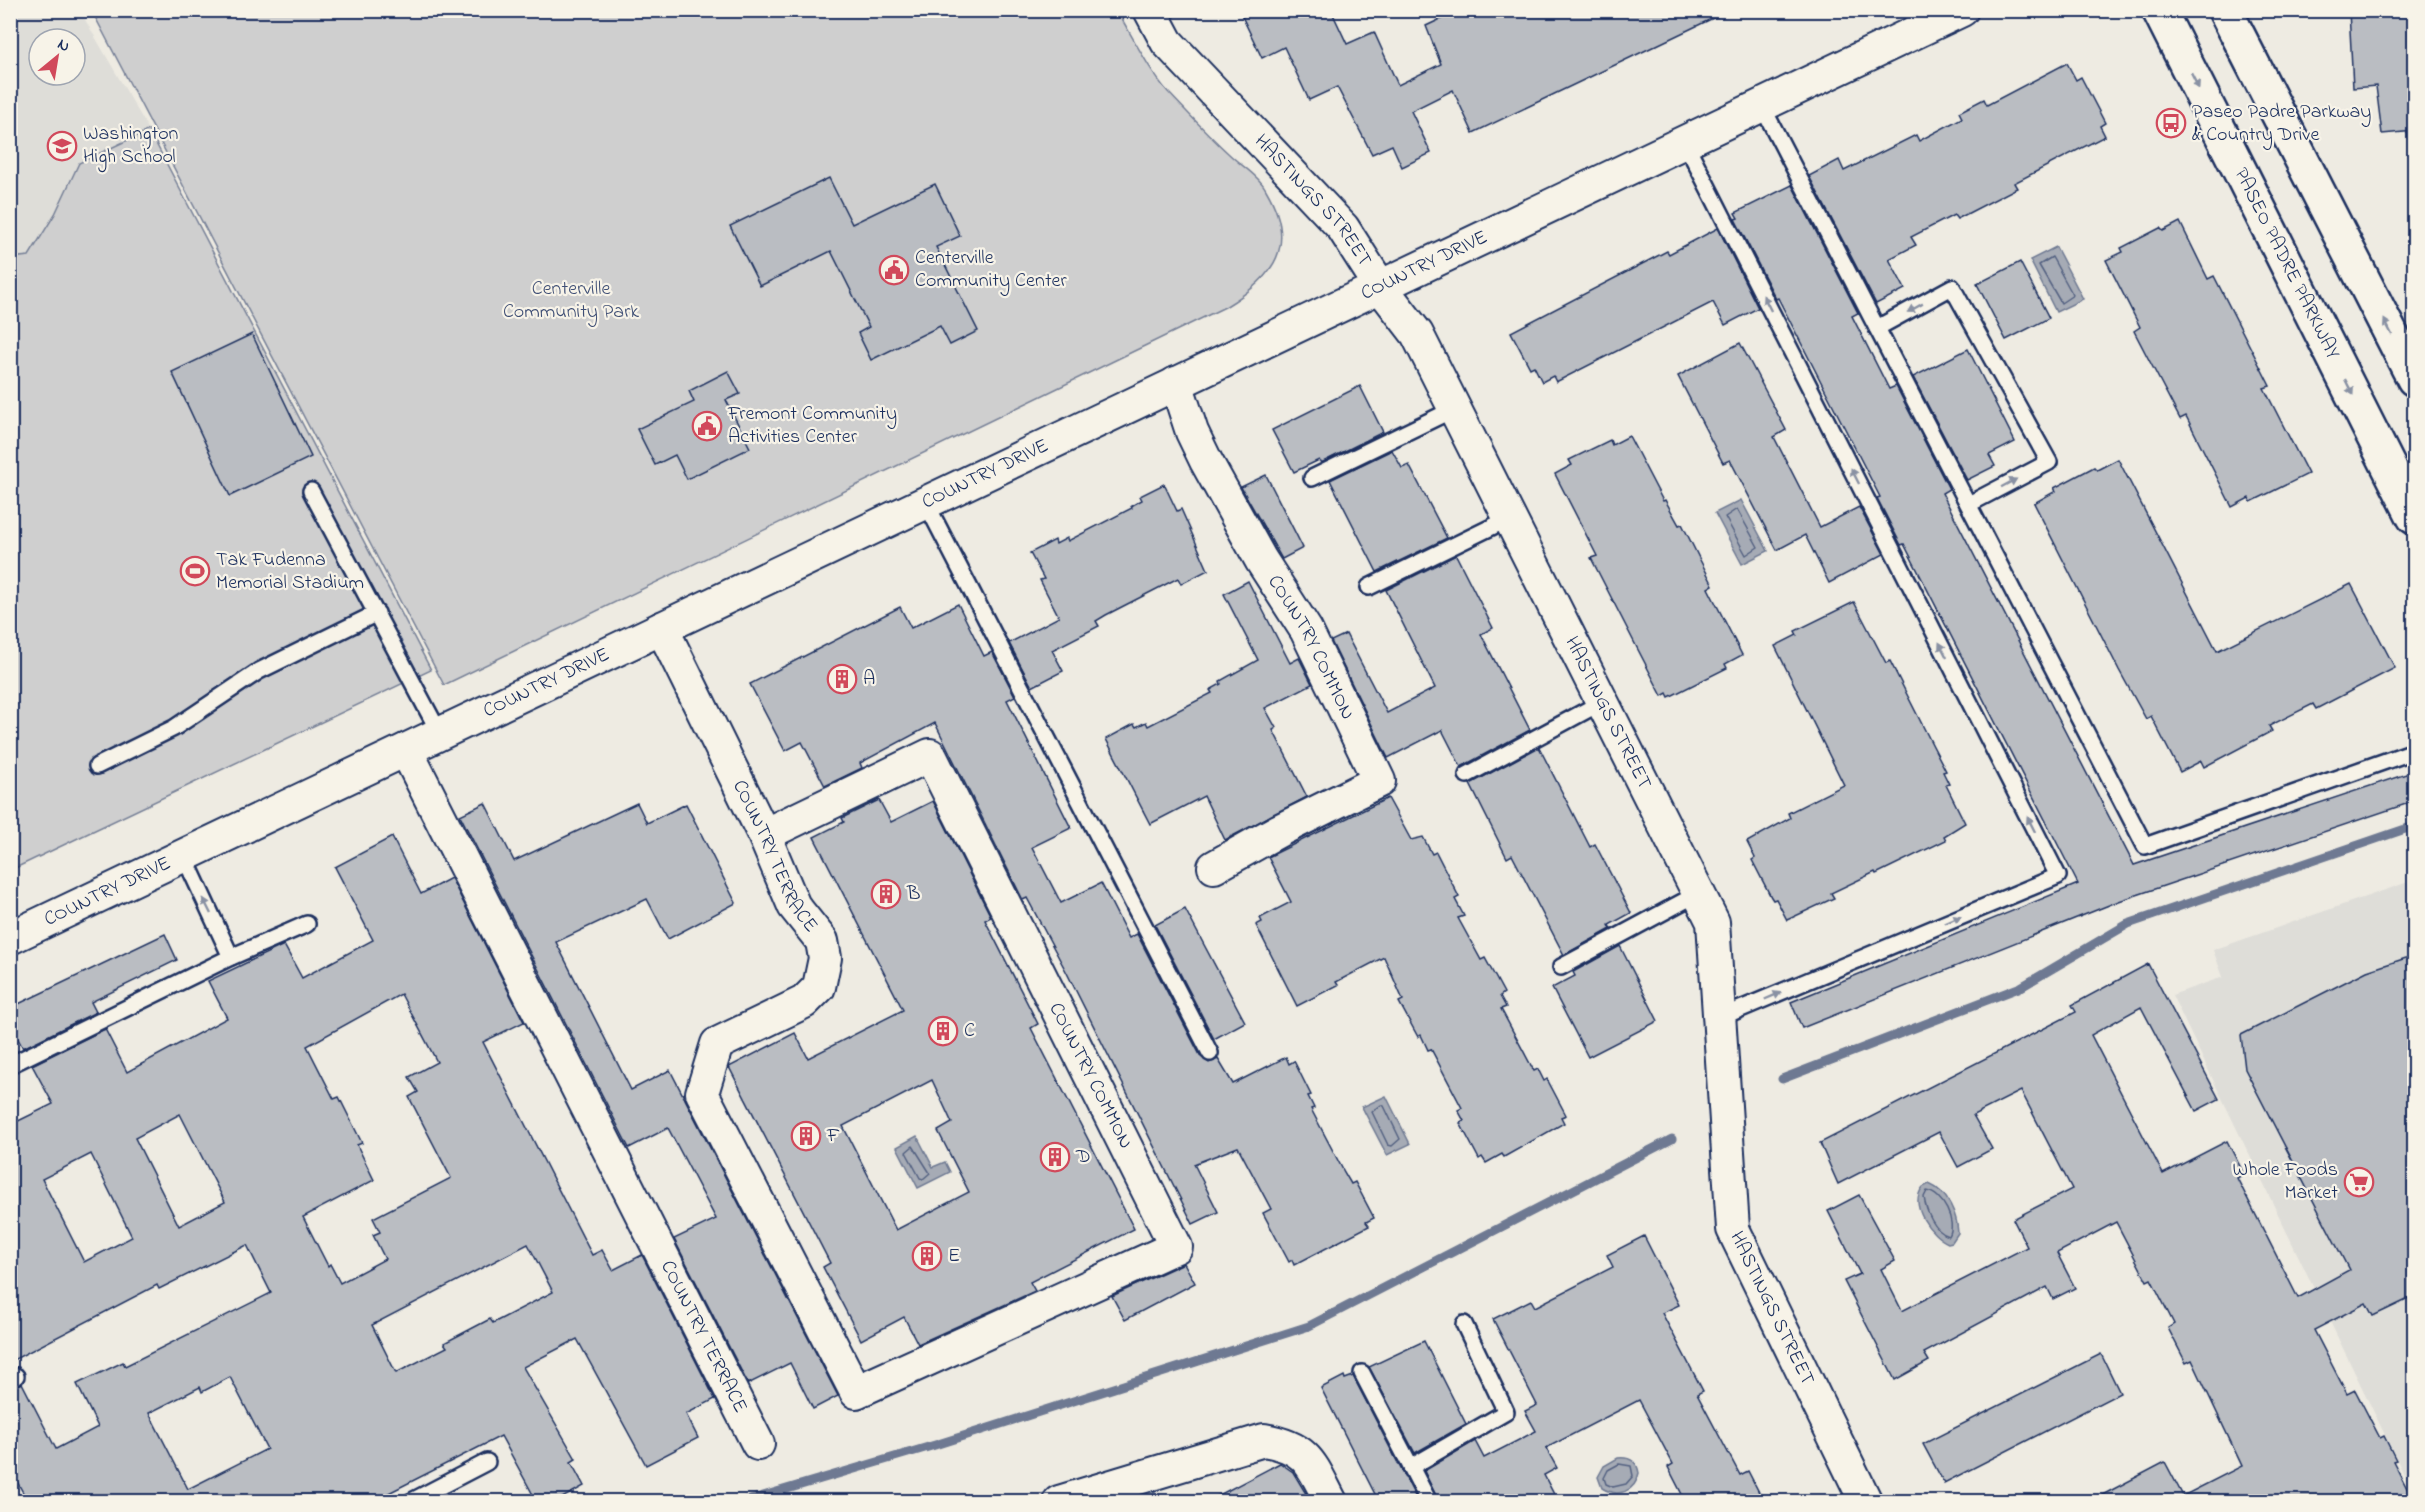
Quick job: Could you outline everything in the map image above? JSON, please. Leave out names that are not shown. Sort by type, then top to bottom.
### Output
[{"type":"main road","points":[[2133,10],[2176,45]]},
{"type":"main road","name":"PASEO PADRE PARKWAY","points":[[2159,10],[2415,517]]},
{"type":"main road","points":[[2227,13],[2415,379]]},
{"type":"street","name":"HASTINGS STREET","points":[[1149,10],[1167,42],[1343,228],[1380,286],[1417,334],[1713,922],[1733,1229],[1866,1502]]},
{"type":"street","name":"COUNTRY DRIVE","points":[[10,938],[1962,10]]},
{"type":"street","name":"COUNTRY COMMON","points":[[1176,383],[1192,432],[1206,461],[1261,560],[1305,630],[1379,781],[1280,830],[1214,867]]},
{"type":"street","name":"COUNTRY TERRACE","points":[[662,628],[764,835],[794,906],[822,941],[825,958],[819,987],[804,1002],[717,1044],[702,1093],[856,1392]]},
{"type":"street","name":"COUNTRY TERRACE","points":[[406,750],[758,1444]]},
{"type":"street","name":"COUNTRY COMMON","points":[[764,835],[930,754],[1176,1247],[856,1392]]},
{"type":"street","points":[[1059,1502],[1264,1440],[1287,1444],[1310,1461],[1331,1502]]},
{"type":"lane","points":[[1762,105],[2145,846],[2415,751]]},
{"type":"lane","points":[[1685,142],[2058,876],[1719,1018]]},
{"type":"lane","points":[[1877,328],[1952,287],[2049,462],[1969,504]]},
{"type":"lane","points":[[1312,478],[1454,409]]},
{"type":"lane","points":[[311,491],[440,734]]},
{"type":"lane","points":[[926,502],[1210,1053]]},
{"type":"lane","points":[[1369,587],[1509,518]]},
{"type":"lane","points":[[97,766],[174,728],[259,671],[377,613]]},
{"type":"lane","points":[[1467,775],[1602,702]]},
{"type":"lane","points":[[184,856],[231,957]]},
{"type":"lane","points":[[1561,968],[1699,893]]},
{"type":"lane","points":[[10,1065],[231,957],[307,924]]},
{"type":"lane","points":[[1411,1467],[1506,1412],[1464,1324]]},
{"type":"lane","points":[[1362,1373],[1429,1502]]},
{"type":"lane","points":[[410,1502],[488,1462]]},
{"type":"shaded area","name":"Washington High School","points":[[11,11],[80,11],[149,130],[79,163],[55,214],[28,256],[11,258]]},
{"type":"shaded area","points":[[2414,880],[2414,1495],[2172,995],[2223,977],[2213,950]]},
{"type":"green space","name":"Centerville Community Park","points":[[92,11],[1117,11],[1147,63],[1168,92],[1213,139],[1262,183],[1275,208],[1280,226],[1277,258],[1257,284],[1225,307],[444,685]]},
{"type":"green space","name":"Tak Fudenna Memorial Stadium","points":[[149,130],[431,670],[11,870],[11,258],[29,256],[55,214],[79,163]]},
{"type":"water","points":[[2056,247],[2083,299],[2056,312],[2030,260]]},
{"type":"water","points":[[1741,500],[1768,551],[1742,564],[1715,513]]},
{"type":"water","points":[[1386,1096],[1410,1144],[1387,1155],[1362,1107]]},
{"type":"water","points":[[917,1136],[933,1167],[945,1162],[950,1172],[918,1188],[897,1147]]},
{"type":"water","points":[[1929,1184],[1946,1198],[1956,1218],[1958,1233],[1952,1242],[1948,1243],[1935,1234],[1920,1211],[1919,1194],[1923,1187]]},
{"type":"water","points":[[1618,1458],[1632,1460],[1639,1473],[1630,1489],[1614,1493],[1602,1488],[1598,1477],[1604,1466]]},
{"type":"building","points":[[1239,10],[1331,10],[1347,44],[1374,32],[1398,85],[1441,64],[1426,26],[1460,10],[1730,10],[1473,133],[1453,90],[1411,111],[1431,153],[1402,167],[1392,145],[1372,154],[1337,87],[1309,100],[1284,47],[1262,58]]},
{"type":"building","points":[[2349,10],[2415,10],[2415,131],[2382,134],[2376,86],[2353,88]]},
{"type":"building","points":[[2067,63],[2076,80],[2081,77],[2105,123],[2100,126],[2105,136],[2014,183],[2017,188],[1957,219],[1954,215],[1911,237],[1916,245],[1889,259],[1905,289],[1876,304],[1809,176],[1839,160],[1844,171],[1916,135],[1919,141],[1962,118],[1959,112],[1984,99],[1987,105]]},
{"type":"building","name":"Centerville Community Center","points":[[829,178],[852,224],[935,184],[960,236],[936,247],[978,331],[950,345],[940,326],[871,360],[858,333],[869,327],[831,251],[760,286],[730,226]]},
{"type":"building","points":[[1792,185],[1858,313],[1852,316],[1889,389],[1896,386],[1949,489],[1942,493],[2134,865],[2415,771],[2415,801],[2119,901],[1802,1028],[1791,1002],[2078,884],[1904,544],[1901,545],[1877,498],[1880,497],[1778,298],[1776,299],[1735,219],[1738,218],[1735,213]]},
{"type":"building","points":[[2180,222],[2208,279],[2214,276],[2270,386],[2264,388],[2308,474],[2251,502],[2249,498],[2232,507],[2186,416],[2180,419],[2134,331],[2140,327],[2106,260],[2123,252],[2121,248],[2160,228],[2163,231]]},
{"type":"building","points":[[1718,228],[1758,308],[1725,325],[1713,302],[1556,382],[1553,376],[1542,382],[1534,366],[1530,368],[1511,332],[1667,251],[1669,254]]},
{"type":"building","points":[[2020,262],[2049,318],[2006,340],[1977,284]]},
{"type":"building","points":[[252,334],[311,457],[230,496],[172,372]]},
{"type":"building","points":[[1740,343],[1786,430],[1774,437],[1820,527],[1859,507],[1884,554],[1829,583],[1805,535],[1777,550],[1730,460],[1723,463],[1678,376]]},
{"type":"building","points":[[1968,349],[2015,442],[1989,455],[1995,466],[1967,480],[1913,377]]},
{"type":"building","name":"Fremont Community Activities Center","points":[[728,371],[740,394],[726,400],[750,448],[687,479],[675,455],[655,465],[637,429],[694,402],[689,391]]},
{"type":"building","points":[[1360,386],[1383,432],[1321,463],[1319,460],[1294,472],[1272,430]]},
{"type":"building","points":[[1629,436],[1663,501],[1665,500],[1679,525],[1682,524],[1713,585],[1708,588],[1742,655],[1725,664],[1727,668],[1669,697],[1667,693],[1662,696],[1591,558],[1597,556],[1555,474],[1572,465],[1569,460],[1610,440],[1612,445]]},
{"type":"building","points":[[1392,450],[1402,468],[1409,465],[1447,538],[1377,572],[1330,480]]},
{"type":"building","points":[[2118,459],[2217,651],[2351,584],[2395,668],[2316,709],[2313,704],[2269,726],[2272,731],[2204,767],[2201,761],[2180,772],[2151,716],[2146,719],[2119,670],[2034,503],[2056,491],[2054,488],[2094,467],[2097,470]]},
{"type":"building","points":[[1266,475],[1303,548],[1282,559],[1241,487]]},
{"type":"building","points":[[1164,484],[1177,511],[1181,509],[1208,570],[1181,584],[1178,578],[1106,615],[1096,621],[1099,626],[1052,650],[1063,671],[1032,687],[1009,643],[1059,617],[1040,580],[1044,579],[1030,553],[1055,540],[1056,544],[1067,538],[1068,541],[1132,508],[1131,506],[1142,500],[1140,496]]},
{"type":"building","points":[[1456,555],[1493,628],[1481,634],[1530,730],[1461,767],[1442,730],[1388,758],[1331,641],[1346,634],[1387,713],[1435,688],[1386,590]]},
{"type":"building","points":[[1248,581],[1290,663],[1299,658],[1312,684],[1265,708],[1276,728],[1273,730],[1307,797],[1225,840],[1204,796],[1150,824],[1106,739],[1134,724],[1136,727],[1146,722],[1148,726],[1212,693],[1210,690],[1221,684],[1220,681],[1258,660],[1224,594]]},
{"type":"building","points":[[1854,602],[1886,663],[1890,661],[1946,771],[1943,772],[1949,784],[1946,785],[1965,823],[1944,836],[1946,840],[1831,893],[1834,898],[1787,920],[1776,899],[1773,900],[1771,897],[1752,860],[1755,858],[1747,842],[1790,818],[1788,813],[1844,785],[1775,646],[1797,635],[1795,631]]},
{"type":"building","points":[[958,604],[984,656],[992,652],[1015,696],[1007,700],[1071,828],[1032,847],[1061,903],[1101,883],[1129,938],[1137,934],[1201,1057],[1209,1063],[1218,1059],[1233,1084],[1286,1057],[1289,1064],[1294,1061],[1311,1095],[1308,1096],[1314,1108],[1311,1109],[1344,1172],[1351,1184],[1355,1182],[1374,1218],[1366,1222],[1369,1226],[1294,1265],[1292,1260],[1289,1262],[1263,1213],[1271,1209],[1238,1147],[1194,1164],[1218,1212],[1193,1224],[1067,973],[1027,898],[1023,900],[935,723],[860,763],[862,768],[825,786],[802,742],[785,751],[750,684],[900,607],[911,628]]},
{"type":"building","points":[[1539,747],[1590,847],[1595,844],[1631,913],[1609,925],[1611,929],[1564,955],[1512,855],[1507,858],[1470,784]]},
{"type":"building","points":[[1388,798],[1411,840],[1423,837],[1432,854],[1436,852],[1459,897],[1455,899],[1464,916],[1458,918],[1481,960],[1485,958],[1504,993],[1500,996],[1506,1007],[1501,1009],[1534,1071],[1538,1069],[1544,1081],[1547,1079],[1566,1115],[1561,1117],[1564,1123],[1504,1157],[1502,1154],[1486,1163],[1482,1157],[1479,1159],[1460,1123],[1464,1121],[1458,1110],[1462,1108],[1431,1049],[1428,1050],[1421,1035],[1418,1037],[1399,1002],[1403,1000],[1384,957],[1336,982],[1338,985],[1297,1006],[1256,925],[1262,922],[1260,918],[1291,902],[1268,857]]},
{"type":"building","points":[[879,800],[891,822],[933,801],[991,917],[985,920],[1038,1024],[1031,1028],[1134,1229],[1030,1282],[1035,1291],[918,1344],[904,1317],[861,1340],[823,1267],[830,1263],[729,1067],[795,1033],[808,1058],[903,1010],[814,837],[844,822],[842,818]],"holes":[[[932,1080],[952,1123],[938,1131],[969,1192],[896,1230],[843,1126]]]},
{"type":"building","points":[[485,803],[514,861],[637,803],[647,823],[686,804],[736,903],[668,939],[647,899],[556,942],[631,1090],[670,1070],[838,1396],[813,1409],[790,1363],[748,1384],[674,1239],[716,1219],[668,1128],[629,1148],[460,815]]},
{"type":"building","points":[[392,837],[421,894],[451,878],[524,1022],[483,1042],[592,1255],[602,1250],[613,1270],[642,1255],[715,1399],[686,1414],[698,1438],[646,1465],[577,1339],[523,1367],[576,1459],[571,1462],[584,1486],[555,1502],[537,1502],[501,1436],[371,1502],[28,1502],[10,1468],[10,1389],[22,1383],[56,1449],[98,1427],[77,1384],[123,1362],[125,1366],[271,1293],[247,1245],[159,1289],[157,1285],[11,1361],[14,1367],[10,1368],[10,1125],[53,1104],[32,1065],[105,1029],[127,1072],[227,1018],[208,981],[284,945],[302,978],[373,940],[335,867]],"holes":[[[401,994],[437,1062],[409,1077],[418,1092],[409,1097],[451,1178],[373,1218],[380,1232],[373,1235],[385,1259],[340,1283],[330,1264],[328,1266],[303,1217],[374,1180],[357,1145],[362,1143],[339,1097],[334,1099],[307,1046]],[[180,1114],[225,1202],[179,1226],[135,1138]],[[91,1154],[132,1237],[84,1262],[42,1179]],[[528,1244],[553,1292],[493,1323],[490,1319],[444,1343],[447,1347],[396,1373],[372,1325]],[[230,1377],[267,1449],[188,1489],[149,1413],[200,1387],[202,1392]]]},
{"type":"building","points":[[1185,909],[1245,1022],[1214,1039],[1155,925]]},
{"type":"building","points":[[165,934],[177,960],[91,1002],[96,1012],[23,1048],[10,1024],[10,1008]]},
{"type":"building","points":[[1620,946],[1658,1021],[1588,1057],[1552,988],[1575,976],[1573,972]]},
{"type":"building","points":[[2415,955],[2415,1296],[2373,1316],[2366,1303],[2314,1330],[2347,1394],[2355,1390],[2380,1438],[2384,1436],[2396,1460],[2393,1461],[2414,1502],[2089,1502],[2165,1462],[2183,1496],[2242,1466],[2192,1360],[2186,1363],[2168,1328],[2174,1324],[2151,1279],[2147,1281],[2116,1222],[2057,1253],[2075,1288],[2053,1299],[2047,1287],[1924,1353],[1929,1361],[1895,1380],[1844,1281],[1860,1274],[1828,1211],[1859,1195],[1895,1261],[1881,1269],[1902,1311],[2027,1247],[2013,1219],[2072,1189],[2021,1091],[1973,1115],[1992,1149],[1958,1167],[1939,1132],[1838,1184],[1820,1143],[2076,1012],[2072,1005],[2148,964],[2219,1099],[2196,1111],[2141,1007],[2091,1035],[2163,1174],[2227,1141],[2244,1174],[2237,1178],[2298,1298],[2349,1270],[2245,1069],[2241,1035],[2367,971]]},
{"type":"building","points":[[1644,1236],[1679,1305],[1662,1313],[1703,1391],[1697,1394],[1740,1475],[1748,1471],[1764,1502],[1686,1502],[1668,1467],[1673,1464],[1639,1400],[1546,1448],[1557,1468],[1544,1475],[1558,1502],[1439,1502],[1424,1471],[1475,1441],[1484,1458],[1536,1431],[1525,1411],[1537,1405],[1493,1319],[1531,1300],[1535,1307],[1613,1267],[1607,1255]]},
{"type":"building","points":[[1184,1263],[1195,1283],[1125,1320],[1112,1296]]},
{"type":"building","points":[[1424,1341],[1466,1424],[1415,1453],[1369,1367]]},
{"type":"building","points":[[2101,1354],[2120,1393],[1944,1483],[1923,1444]]},
{"type":"building","points":[[1344,1376],[1345,1379],[1353,1376],[1418,1502],[1379,1502],[1321,1388]]},
{"type":"building","points":[[1280,1463],[1293,1472],[1311,1502],[1206,1502]]},
{"type":"waterway","points":[[1782,1079],[2021,987],[2128,924],[2414,826]]},
{"type":"waterway","points":[[743,1502],[935,1445],[1309,1326],[1672,1139]]},
{"type":"place","name":"Paseo Padre Parkway & Country Drive","points":[[2171,123]]},
{"type":"place","name":"Washington High School","points":[[62,146]]},
{"type":"place","name":"Centerville Community Center","points":[[894,270]]},
{"type":"place","name":"Fremont Community Activities Center","points":[[707,426]]},
{"type":"place","name":"Tak Fudenna Memorial Stadium","points":[[195,571]]},
{"type":"place","name":"A","points":[[842,679]]},
{"type":"place","name":"B","points":[[886,894]]},
{"type":"place","name":"C","points":[[943,1031]]},
{"type":"place","name":"F","points":[[806,1136]]},
{"type":"place","name":"D","points":[[1055,1157]]},
{"type":"place","name":"Whole Foods Market","points":[[2359,1182]]},
{"type":"place","name":"E","points":[[927,1256]]}]
